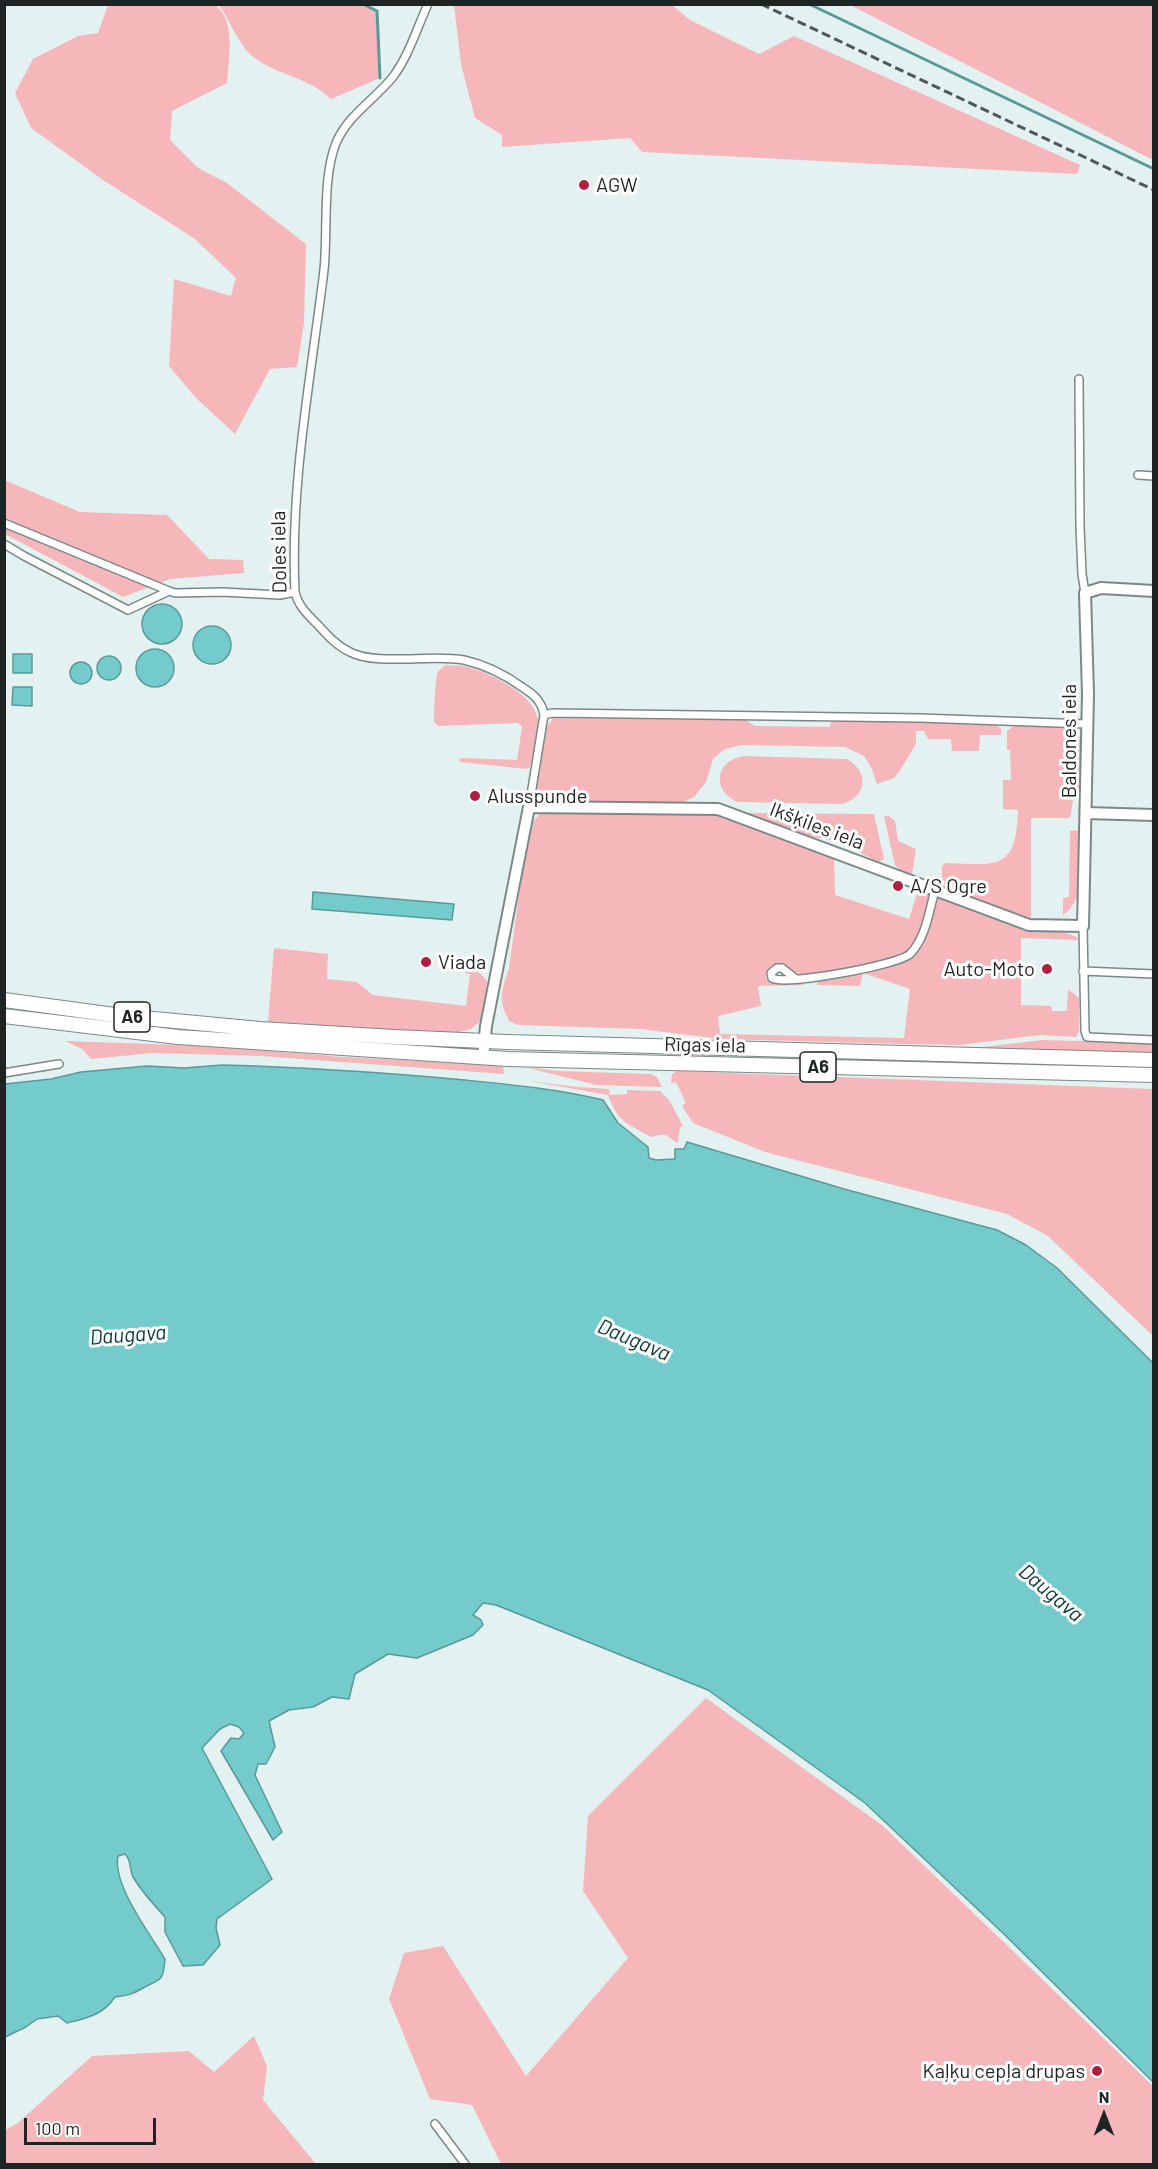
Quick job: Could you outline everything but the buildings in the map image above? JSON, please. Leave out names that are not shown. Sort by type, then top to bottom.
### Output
[{"type":"highway","name":"Rīgas iela","points":[[4,1000],[122,1016],[260,1029],[484,1041],[1154,1060]]},
{"type":"highway","name":"Rīgas iela","points":[[4,1016],[255,1044],[483,1058],[1154,1075]]},
{"type":"street","name":"Doles iela","points":[[428,4],[398,69],[348,121],[331,159],[324,269],[295,512],[295,592],[298,603],[304,610],[333,640],[351,653],[371,658],[451,659],[477,663],[490,668],[537,698],[544,715]]},
{"type":"street","name":"Baldones iela","points":[[1079,379],[1087,724],[1083,926],[1087,1037],[1154,1040]]},
{"type":"street","points":[[1138,475],[1154,476]]},
{"type":"street","points":[[4,523],[175,593],[222,592],[280,595],[295,592]]},
{"type":"street","points":[[4,544],[128,610],[169,591]]},
{"type":"street","points":[[1085,593],[1101,588],[1154,591]]},
{"type":"street","points":[[483,1058],[497,966],[529,807],[544,715],[552,713],[920,718],[1087,724]]},
{"type":"street","name":"Ikšķiles iela","points":[[529,807],[718,809],[1029,925],[1083,926]]},
{"type":"street","points":[[1086,813],[1154,815]]},
{"type":"street","points":[[796,979],[827,976],[907,956],[921,938],[935,890]]},
{"type":"street","points":[[1083,971],[1154,974]]},
{"type":"street","points":[[4,1073],[59,1064]]},
{"type":"street","points":[[435,2124],[465,2164]]},
{"type":"shaded area","points":[[108,5],[215,5],[222,11],[229,30],[230,52],[227,83],[172,111],[170,140],[198,168],[227,183],[306,244],[304,323],[297,367],[270,369],[235,434],[196,398],[169,366],[174,279],[231,296],[236,278],[195,239],[103,180],[31,128],[15,93],[33,59],[78,36],[98,33]]},
{"type":"shaded area","points":[[219,5],[363,5],[377,11],[380,78],[331,99],[313,86],[265,65],[250,54]]},
{"type":"shaded area","points":[[454,5],[672,5],[690,20],[759,54],[794,36],[1080,165],[1077,174],[642,152],[630,138],[502,147],[502,135],[475,118],[461,64]]},
{"type":"shaded area","points":[[850,5],[1153,5],[1153,160]]},
{"type":"shaded area","points":[[4,480],[80,512],[167,515],[209,559],[243,560],[244,573],[170,579],[123,597],[5,534]]},
{"type":"shaded area","points":[[446,665],[464,666],[497,678],[528,701],[535,710],[538,720],[537,737],[530,767],[527,769],[460,762],[459,759],[465,758],[517,760],[522,727],[518,723],[438,726],[434,722],[436,681],[438,672]]},
{"type":"shaded area","points":[[553,718],[746,720],[755,726],[830,727],[831,722],[902,721],[996,725],[1001,729],[1001,735],[980,735],[979,751],[952,751],[951,739],[928,739],[924,731],[916,731],[916,744],[899,772],[894,778],[877,784],[864,756],[845,747],[742,745],[725,749],[713,759],[706,782],[694,797],[681,803],[555,802],[542,796],[536,786],[546,728]]},
{"type":"shaded area","points":[[1015,725],[1063,727],[1082,739],[1081,795],[1073,800],[1070,818],[1031,818],[1031,920],[942,885],[942,866],[946,863],[992,863],[1008,854],[1013,844],[1017,830],[1018,810],[1003,809],[1003,780],[1011,780],[1007,731]]},
{"type":"shaded area","points":[[743,756],[847,759],[854,764],[862,777],[861,790],[857,796],[842,804],[738,802],[724,791],[720,777],[726,764]]},
{"type":"shaded area","points":[[549,811],[713,813],[834,858],[835,895],[909,919],[918,890],[928,894],[929,900],[921,930],[904,955],[818,975],[803,975],[782,965],[773,966],[768,969],[766,977],[768,982],[803,982],[803,985],[758,986],[761,1006],[718,1016],[720,1034],[904,1038],[910,989],[863,973],[860,986],[817,985],[818,982],[909,959],[922,943],[934,901],[942,897],[1034,932],[1060,931],[1077,937],[1078,940],[1021,938],[1021,1005],[1051,1006],[1052,1011],[1067,1011],[1068,989],[1079,998],[1079,1031],[1076,1037],[1040,1035],[959,1045],[720,1039],[641,1029],[518,1025],[510,1022],[502,996],[509,969],[528,827],[540,814]]},
{"type":"shaded area","points":[[744,813],[874,814],[884,859],[878,862],[839,842],[804,835]]},
{"type":"shaded area","points":[[884,816],[889,816],[895,821],[898,841],[916,849],[912,874],[903,873],[895,865]]},
{"type":"shaded area","points":[[1080,830],[1079,888],[1071,908],[1063,915],[1063,898],[1069,897],[1070,831]]},
{"type":"shaded area","points":[[274,948],[328,954],[327,979],[357,982],[373,995],[466,1006],[470,974],[460,971],[460,968],[470,967],[487,981],[481,1020],[471,1029],[455,1033],[268,1023]]},
{"type":"shaded area","points":[[1042,1040],[1154,1043],[1153,1054],[958,1050]]},
{"type":"shaded area","points":[[65,1041],[208,1046],[343,1057],[503,1065],[504,1074],[261,1056],[153,1053],[91,1059],[82,1049]]},
{"type":"shaded area","points":[[524,1067],[557,1071],[650,1074],[657,1077],[662,1087],[597,1085]]},
{"type":"shaded area","points":[[677,1071],[1153,1089],[1153,1336],[1048,1236],[1007,1214],[765,1152],[693,1123],[682,1106],[686,1103],[676,1082],[671,1083],[672,1074]]},
{"type":"shaded area","points":[[530,1081],[609,1089],[610,1095],[627,1094],[627,1090],[660,1091],[669,1100],[683,1126],[680,1127],[678,1143],[664,1135],[651,1137],[629,1125],[615,1111],[608,1095]]},
{"type":"shaded area","points":[[706,1698],[883,1826],[1153,2086],[1153,2164],[501,2164],[472,2105],[430,2099],[389,1999],[404,1953],[443,1946],[526,2076],[628,1958],[583,1891],[588,1816]]},
{"type":"shaded area","points":[[254,2036],[267,2066],[263,2100],[316,2164],[5,2164],[5,2130],[18,2123],[92,2056],[189,2051],[214,2072]]},
{"type":"water","points":[[162,604],[176,610],[182,624],[176,638],[162,644],[148,638],[142,624],[148,610]]},
{"type":"water","points":[[212,626],[226,631],[231,645],[226,659],[212,664],[198,659],[193,645],[198,631]]},
{"type":"water","points":[[155,649],[169,654],[174,668],[169,682],[155,687],[141,682],[136,668],[141,654]]},
{"type":"water","points":[[13,654],[32,654],[32,673],[13,673]]},
{"type":"water","points":[[109,656],[118,659],[121,668],[118,677],[109,680],[100,677],[97,668],[100,659]]},
{"type":"water","points":[[81,662],[89,665],[92,673],[89,681],[81,684],[73,681],[70,673],[73,665]]},
{"type":"water","points":[[13,687],[32,687],[32,706],[12,705]]},
{"type":"water","points":[[313,892],[454,904],[452,920],[312,909]]},
{"type":"water","name":"Daugava","points":[[222,1065],[338,1070],[454,1079],[548,1089],[603,1100],[618,1123],[648,1147],[649,1158],[675,1159],[675,1149],[684,1149],[687,1142],[844,1189],[997,1230],[1026,1245],[1057,1268],[1153,1363],[1153,2082],[1006,1936],[865,1803],[708,1690],[496,1605],[483,1603],[473,1615],[481,1620],[483,1625],[473,1635],[417,1658],[388,1654],[355,1674],[349,1699],[332,1697],[313,1707],[289,1710],[269,1721],[275,1747],[266,1764],[258,1764],[255,1775],[282,1832],[273,1840],[221,1751],[231,1738],[239,1739],[244,1733],[239,1727],[230,1724],[220,1729],[202,1748],[272,1879],[217,1919],[216,1928],[220,1945],[203,1965],[183,1966],[165,1932],[165,1917],[133,1877],[130,1862],[125,1854],[118,1856],[118,1867],[126,1894],[165,1959],[162,1976],[133,1993],[115,1997],[100,2012],[88,2017],[67,2023],[58,2016],[37,2019],[5,2037],[5,1084],[51,1079],[81,1072],[147,1066],[184,1068]]},
{"type":"waterway","points":[[363,4],[377,11],[380,78]]},
{"type":"waterway","points":[[809,4],[1154,169]]},
{"type":"railway","points":[[761,4],[1154,190]]},
{"type":"place","name":"AGW","points":[[584,185]]},
{"type":"place","name":"Alusspunde","points":[[475,796]]},
{"type":"place","name":"A/S Ogre","points":[[898,886]]},
{"type":"place","name":"Viada","points":[[426,962]]},
{"type":"place","name":"Auto-Moto","points":[[1047,969]]},
{"type":"place","name":"Kaļķu cepļa drupas","points":[[1097,2071]]}]
